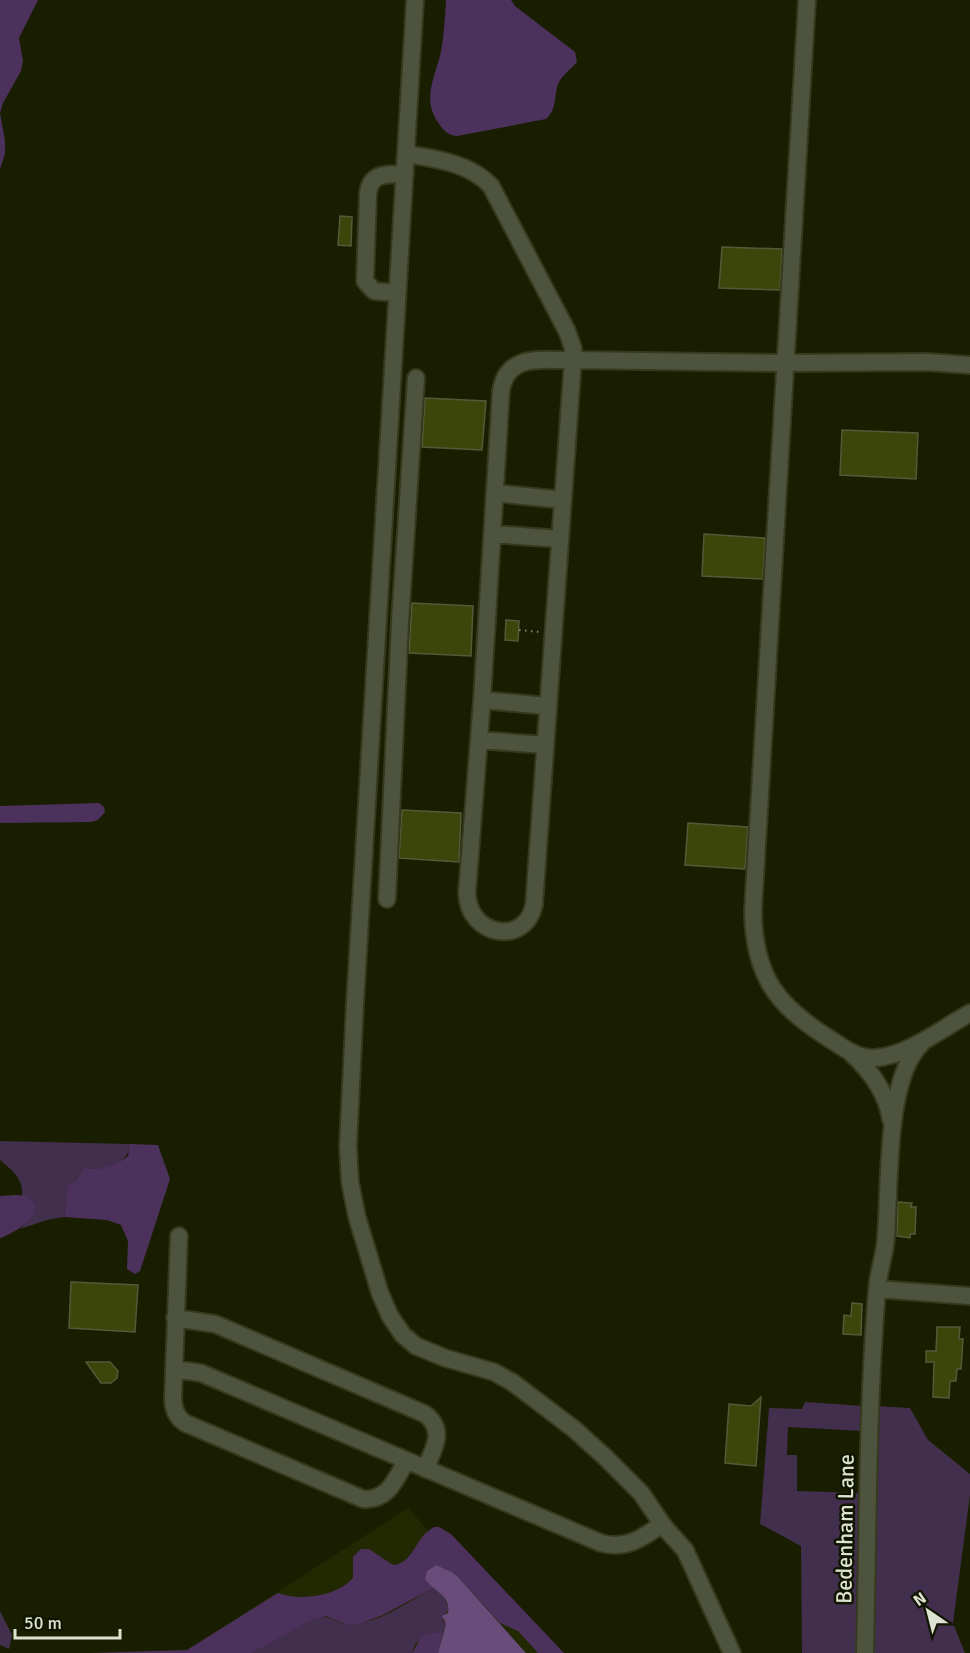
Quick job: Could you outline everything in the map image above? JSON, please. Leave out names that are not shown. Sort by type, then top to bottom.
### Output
[{"type":"street","points":[[415,0],[348,1146],[350,1182],[356,1211],[383,1300],[390,1316],[403,1335],[424,1350],[494,1372],[524,1390],[605,1456],[641,1493],[662,1524],[687,1554],[732,1653]]},
{"type":"street","points":[[807,0],[781,435],[778,528],[753,911],[754,935],[763,971],[780,999],[805,1022],[846,1050],[865,1067],[883,1093],[889,1108],[892,1133]]},
{"type":"street","points":[[407,154],[461,166],[491,186],[567,332],[573,348],[573,360],[533,910],[526,921],[509,931],[488,929],[477,921],[467,899],[501,391],[506,375],[513,367],[525,361],[573,360],[787,363],[927,362],[970,365]]},
{"type":"street","points":[[397,293],[374,291],[365,281],[369,189],[374,180],[382,174],[405,174]]},
{"type":"street","points":[[387,899],[400,622],[416,378]]},
{"type":"street","points":[[495,493],[563,500]]},
{"type":"street","points":[[493,534],[560,539]]},
{"type":"street","points":[[482,700],[547,706]]},
{"type":"street","points":[[479,740],[545,745]]},
{"type":"street","points":[[846,1050],[862,1057],[881,1057],[903,1050],[970,1013]]},
{"type":"street","points":[[892,1133],[902,1076],[910,1056],[927,1038]]},
{"type":"street","name":"Bedenham Lane","points":[[865,1653],[870,1406],[877,1289],[886,1239],[892,1133]]},
{"type":"street","points":[[179,1236],[173,1403],[177,1416],[182,1421],[359,1497],[372,1499],[385,1494],[406,1461]]},
{"type":"street","points":[[877,1289],[970,1296]]},
{"type":"street","points":[[175,1318],[215,1324],[425,1414],[436,1427],[438,1438],[425,1469]]},
{"type":"street","points":[[174,1369],[201,1373],[606,1544],[629,1544],[662,1524]]},
{"type":"path","points":[[519,630],[553,633]]},
{"type":"shaded area","points":[[0,0],[38,0],[19,38],[23,61],[21,71],[0,113]]},
{"type":"shaded area","points":[[446,0],[511,0],[515,6],[575,52],[577,62],[558,84],[554,107],[546,119],[457,136],[443,129],[434,115],[430,97],[441,52]]},
{"type":"shaded area","points":[[0,113],[5,154],[0,169]]},
{"type":"shaded area","points":[[99,803],[104,807],[105,812],[98,820],[91,822],[0,823],[0,806]]},
{"type":"shaded area","points":[[0,1141],[130,1144],[129,1151],[120,1162],[106,1168],[84,1167],[76,1181],[67,1186],[64,1217],[20,1229],[32,1216],[29,1198],[22,1196],[19,1180],[13,1171],[0,1160]]},
{"type":"shaded area","points":[[130,1144],[158,1145],[170,1179],[140,1271],[135,1274],[127,1269],[128,1241],[121,1225],[107,1220],[64,1217],[67,1186],[76,1181],[84,1167],[101,1168],[118,1162],[128,1156]]},
{"type":"shaded area","points":[[0,1196],[26,1196],[34,1204],[35,1210],[20,1228],[0,1238]]},
{"type":"shaded area","points":[[805,1402],[864,1406],[863,1431],[788,1427],[787,1455],[797,1455],[797,1491],[863,1493],[860,1653],[802,1653],[801,1546],[760,1524],[769,1408],[802,1409]]},
{"type":"shaded area","points":[[875,1406],[910,1408],[928,1440],[970,1474],[970,1495],[953,1623],[965,1653],[870,1653]]},
{"type":"shaded area","points":[[408,1508],[538,1653],[105,1653],[187,1650]]},
{"type":"shaded area","points":[[434,1527],[439,1527],[451,1534],[564,1653],[538,1653],[518,1631],[500,1623],[458,1577],[436,1565],[427,1571],[431,1585],[435,1587],[383,1615],[362,1623],[347,1625],[326,1616],[317,1618],[252,1653],[90,1653],[187,1650],[278,1593],[297,1597],[317,1596],[346,1584],[353,1578],[353,1557],[361,1549],[369,1549],[393,1565],[399,1564],[411,1554],[424,1535]]},
{"type":"shaded area","points":[[436,1565],[458,1577],[526,1653],[438,1653],[446,1624],[442,1616],[448,1613],[448,1607],[444,1597],[425,1579],[427,1571]]},
{"type":"shaded area","points":[[435,1587],[443,1595],[449,1609],[442,1619],[446,1624],[443,1633],[429,1633],[415,1644],[412,1653],[252,1653],[309,1620],[322,1616],[341,1623],[361,1623],[394,1611]]},
{"type":"shaded area","points":[[0,1611],[12,1635],[9,1649],[0,1645]]},
{"type":"shaded area","points":[[429,1633],[443,1633],[438,1653],[412,1653],[422,1636]]},
{"type":"building","points":[[340,216],[352,217],[351,246],[338,245]]},
{"type":"building","points":[[722,247],[782,249],[780,290],[719,288]]},
{"type":"building","points":[[425,398],[486,401],[482,450],[422,447]]},
{"type":"building","points":[[842,430],[918,433],[916,479],[840,475]]},
{"type":"building","points":[[704,534],[765,538],[763,579],[702,576]]},
{"type":"building","points":[[412,603],[473,606],[471,656],[409,653]]},
{"type":"building","points":[[506,620],[519,621],[518,641],[505,640]]},
{"type":"building","points":[[402,810],[461,813],[459,862],[399,858]]},
{"type":"building","points":[[688,823],[748,827],[745,869],[685,865]]},
{"type":"building","points":[[898,1202],[912,1203],[911,1207],[916,1207],[915,1234],[910,1234],[910,1238],[897,1236]]},
{"type":"building","points":[[71,1282],[138,1285],[135,1332],[69,1328]]},
{"type":"building","points":[[852,1303],[862,1304],[861,1335],[843,1334],[844,1315],[851,1316]]},
{"type":"building","points":[[937,1327],[960,1327],[959,1339],[963,1339],[961,1369],[957,1369],[956,1381],[950,1381],[949,1398],[933,1397],[934,1362],[926,1362],[926,1351],[936,1351]]},
{"type":"building","points":[[86,1362],[110,1362],[118,1371],[117,1378],[111,1383],[101,1383]]},
{"type":"building","points":[[761,1397],[756,1466],[725,1463],[729,1404],[751,1406]]}]
